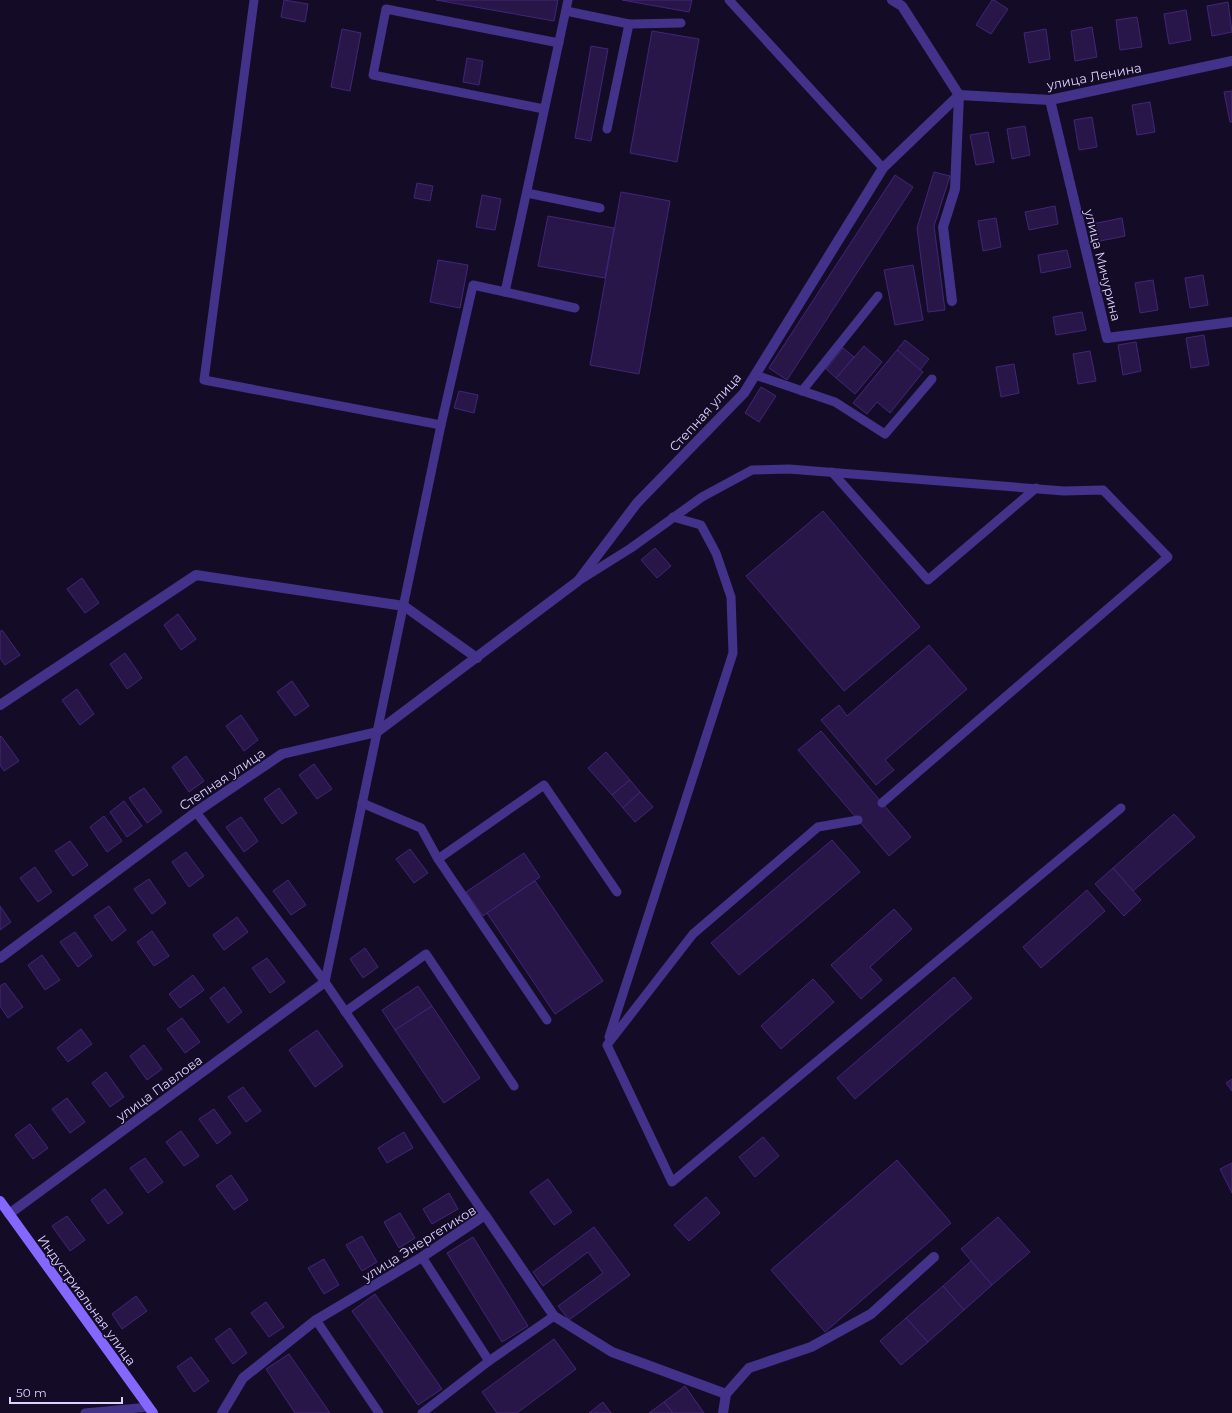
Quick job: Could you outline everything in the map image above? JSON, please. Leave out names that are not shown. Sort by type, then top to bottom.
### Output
[{"type":"street","points":[[892,0],[904,3],[958,95],[955,190],[943,227],[952,301]]},
{"type":"street","name":"улица Ленина","points":[[958,95],[1050,100],[1232,61]]},
{"type":"street","name":"Степная улица","points":[[0,958],[196,812],[282,754],[377,732],[578,581],[637,503],[744,393],[883,168],[958,95]]},
{"type":"street","name":"улица Мичурина","points":[[1050,100],[1107,338],[1232,322]]},
{"type":"street","points":[[0,705],[196,575],[404,606],[477,658]]},
{"type":"street","name":"улица Павлова","points":[[9,1214],[325,982]]},
{"type":"street","name":"Индустриальная улица","points":[[0,1201],[151,1410]]},
{"type":"street","name":"улица Энергетиков","points":[[222,1413],[243,1378],[316,1320],[422,1257],[485,1215],[554,1316],[612,1352],[726,1394]]},
{"type":"street","points":[[723,1413],[726,1394],[749,1368],[811,1347],[871,1314],[934,1257]]},
{"type":"lane","points":[[254,0],[204,380],[441,425]]},
{"type":"lane","points":[[506,292],[568,0]]},
{"type":"lane","points":[[729,0],[883,168]]},
{"type":"lane","points":[[544,108],[373,75],[386,9],[559,43]]},
{"type":"lane","points":[[566,11],[629,24],[682,23]]},
{"type":"lane","points":[[607,129],[629,24]]},
{"type":"lane","points":[[527,193],[600,208]]},
{"type":"lane","points":[[325,982],[441,425],[472,285],[575,308]]},
{"type":"lane","points":[[802,391],[878,296]]},
{"type":"lane","points":[[756,375],[835,402],[885,434],[932,379]]},
{"type":"lane","points":[[578,581],[631,548],[702,497],[752,470],[789,468],[1064,491],[1103,490],[1168,557],[882,803]]},
{"type":"lane","points":[[832,472],[928,580],[1036,488]]},
{"type":"lane","points":[[673,517],[701,525],[716,553],[731,597],[732,653],[607,1045],[672,1182],[1121,808]]},
{"type":"lane","points":[[438,859],[544,784],[617,892]]},
{"type":"lane","points":[[362,803],[421,828],[438,859],[547,1020]]},
{"type":"lane","points":[[196,812],[325,982],[485,1215]]},
{"type":"lane","points":[[607,1045],[693,934],[818,826],[858,820]]},
{"type":"lane","points":[[345,1012],[426,954],[514,1086]]},
{"type":"lane","points":[[422,1257],[489,1361]]},
{"type":"lane","points":[[422,1413],[489,1361],[554,1316]]},
{"type":"lane","points":[[316,1320],[379,1413]]},
{"type":"lane","points":[[85,1413],[151,1410]]},
{"type":"building","points":[[284,0],[308,4],[305,22],[281,17]]},
{"type":"building","points":[[436,0],[558,0],[554,21]]},
{"type":"building","points":[[622,0],[692,0],[689,12]]},
{"type":"building","points":[[992,0],[1008,9],[991,34],[976,25]]},
{"type":"building","points":[[1228,2],[1232,32],[1212,36],[1207,6]]},
{"type":"building","points":[[1186,10],[1191,40],[1169,44],[1164,14]]},
{"type":"building","points":[[1137,17],[1142,47],[1120,50],[1116,20]]},
{"type":"building","points":[[1092,27],[1097,57],[1075,61],[1071,31]]},
{"type":"building","points":[[342,29],[361,33],[350,91],[331,87]]},
{"type":"building","points":[[1046,29],[1050,59],[1029,63],[1024,33]]},
{"type":"building","points":[[652,31],[699,39],[677,162],[630,153]]},
{"type":"building","points":[[591,46],[608,49],[591,141],[575,138]]},
{"type":"building","points":[[467,58],[483,61],[479,85],[463,82]]},
{"type":"building","points":[[1232,91],[1232,122],[1230,122],[1224,92]]},
{"type":"building","points":[[1150,102],[1155,132],[1137,135],[1132,105]]},
{"type":"building","points":[[1092,117],[1097,147],[1079,150],[1074,120]]},
{"type":"building","points":[[1025,126],[1030,155],[1012,159],[1007,129]]},
{"type":"building","points":[[988,132],[994,162],[976,165],[970,135]]},
{"type":"building","points":[[934,172],[950,176],[934,226],[945,310],[928,312],[917,228]]},
{"type":"building","points":[[895,175],[913,187],[787,380],[769,368]]},
{"type":"building","points":[[417,183],[433,186],[430,201],[414,198]]},
{"type":"building","points":[[621,192],[670,201],[639,374],[590,365]]},
{"type":"building","points":[[482,195],[501,199],[495,230],[476,227]]},
{"type":"building","points":[[1055,206],[1058,224],[1029,230],[1025,212]]},
{"type":"building","points":[[548,216],[614,228],[605,278],[538,266]]},
{"type":"building","points":[[996,218],[1001,247],[983,251],[978,221]]},
{"type":"building","points":[[1122,218],[1125,236],[1095,242],[1092,224]]},
{"type":"building","points":[[1067,250],[1071,267],[1041,273],[1038,255]]},
{"type":"building","points":[[438,260],[468,265],[460,308],[430,302]]},
{"type":"building","points":[[913,265],[923,320],[895,325],[884,270]]},
{"type":"building","points":[[1203,275],[1208,305],[1190,308],[1185,278]]},
{"type":"building","points":[[1153,280],[1158,310],[1140,313],[1135,283]]},
{"type":"building","points":[[1082,312],[1086,330],[1056,335],[1053,317]]},
{"type":"building","points":[[1204,335],[1209,365],[1191,368],[1186,338]]},
{"type":"building","points":[[905,340],[929,359],[920,370],[897,350]]},
{"type":"building","points":[[1136,342],[1141,371],[1123,375],[1118,345]]},
{"type":"building","points":[[864,346],[882,362],[855,394],[836,378]]},
{"type":"building","points":[[843,348],[854,357],[836,378],[826,369]]},
{"type":"building","points":[[897,350],[923,372],[890,413],[877,402],[867,414],[853,403]]},
{"type":"building","points":[[1090,351],[1096,381],[1078,384],[1073,354]]},
{"type":"building","points":[[1014,364],[1019,393],[1001,397],[996,367]]},
{"type":"building","points":[[761,387],[776,396],[759,422],[745,413]]},
{"type":"building","points":[[459,391],[478,395],[474,413],[454,408]]},
{"type":"building","points":[[823,511],[920,627],[844,691],[746,576]]},
{"type":"building","points":[[655,548],[671,566],[657,578],[641,560]]},
{"type":"building","points":[[82,578],[99,603],[85,613],[67,589]]},
{"type":"building","points":[[178,614],[196,639],[181,650],[164,625]]},
{"type":"building","points":[[2,630],[20,655],[5,665],[0,658],[0,632]]},
{"type":"building","points":[[929,645],[967,689],[885,760],[894,770],[876,785],[821,720],[839,705],[847,716]]},
{"type":"building","points":[[125,653],[142,678],[127,689],[110,664]]},
{"type":"building","points":[[292,681],[309,706],[295,716],[277,692]]},
{"type":"building","points":[[77,689],[94,714],[80,725],[62,700]]},
{"type":"building","points":[[241,715],[258,740],[244,751],[226,726]]},
{"type":"building","points":[[821,731],[911,837],[889,856],[798,750]]},
{"type":"building","points":[[1,736],[19,761],[4,771],[0,765]]},
{"type":"building","points":[[606,752],[630,780],[612,795],[588,768]]},
{"type":"building","points":[[186,756],[204,781],[189,792],[172,767]]},
{"type":"building","points":[[314,764],[332,789],[317,799],[299,775]]},
{"type":"building","points":[[630,780],[640,792],[623,808],[612,795]]},
{"type":"building","points":[[144,788],[162,812],[147,823],[129,798]]},
{"type":"building","points":[[279,788],[297,813],[282,824],[264,799]]},
{"type":"building","points":[[640,792],[653,807],[635,822],[623,808]]},
{"type":"building","points":[[124,801],[142,826],[127,837],[110,812]]},
{"type":"building","points":[[1174,814],[1195,837],[1133,891],[1113,868]]},
{"type":"building","points":[[104,816],[122,841],[107,852],[90,827]]},
{"type":"building","points":[[241,817],[258,841],[244,852],[226,827]]},
{"type":"building","points":[[832,840],[860,872],[739,975],[711,943]]},
{"type":"building","points":[[70,841],[88,865],[73,876],[55,851]]},
{"type":"building","points":[[410,849],[428,873],[414,883],[396,859]]},
{"type":"building","points":[[186,852],[204,876],[189,887],[172,862]]},
{"type":"building","points":[[524,853],[540,877],[483,916],[466,892]]},
{"type":"building","points":[[35,867],[52,892],[38,902],[20,878]]},
{"type":"building","points":[[1113,868],[1141,900],[1124,916],[1095,884]]},
{"type":"building","points":[[149,879],[166,903],[152,914],[134,889]]},
{"type":"building","points":[[288,880],[306,905],[291,915],[273,891]]},
{"type":"building","points":[[535,881],[603,981],[555,1014],[487,913]]},
{"type":"building","points":[[1087,890],[1105,911],[1041,968],[1023,947]]},
{"type":"building","points":[[0,906],[11,922],[0,930]]},
{"type":"building","points":[[109,906],[126,930],[112,941],[94,916]]},
{"type":"building","points":[[894,909],[912,929],[870,967],[882,980],[861,999],[831,965]]},
{"type":"building","points":[[237,917],[248,932],[224,950],[213,935]]},
{"type":"building","points":[[152,931],[169,956],[154,966],[137,942]]},
{"type":"building","points":[[75,932],[92,956],[78,967],[60,942]]},
{"type":"building","points":[[365,948],[378,967],[363,978],[350,959]]},
{"type":"building","points":[[42,955],[60,980],[45,990],[28,965]]},
{"type":"building","points":[[267,958],[285,982],[270,993],[252,968]]},
{"type":"building","points":[[193,975],[204,990],[180,1008],[169,994]]},
{"type":"building","points":[[954,977],[972,998],[855,1099],[837,1078]]},
{"type":"building","points":[[813,979],[834,1002],[781,1049],[761,1026]]},
{"type":"building","points":[[5,983],[23,1007],[8,1018],[0,1006],[0,986]]},
{"type":"building","points":[[418,986],[432,1006],[395,1030],[382,1010]]},
{"type":"building","points":[[224,987],[242,1012],[228,1023],[210,998]]},
{"type":"building","points":[[432,1006],[480,1078],[444,1103],[395,1030]]},
{"type":"building","points":[[182,1018],[200,1042],[185,1053],[167,1029]]},
{"type":"building","points":[[81,1029],[92,1044],[68,1062],[57,1048]]},
{"type":"building","points":[[317,1030],[343,1066],[315,1087],[289,1050]]},
{"type":"building","points":[[144,1045],[162,1069],[147,1080],[130,1056]]},
{"type":"building","points":[[106,1072],[124,1097],[110,1107],[92,1083]]},
{"type":"building","points":[[1232,1079],[1232,1091],[1226,1083]]},
{"type":"building","points":[[243,1087],[261,1111],[246,1122],[228,1097]]},
{"type":"building","points":[[67,1098],[85,1122],[70,1133],[52,1109]]},
{"type":"building","points":[[214,1109],[231,1133],[217,1144],[199,1119]]},
{"type":"building","points":[[30,1124],[48,1148],[33,1159],[15,1135]]},
{"type":"building","points":[[181,1131],[199,1156],[184,1166],[166,1142]]},
{"type":"building","points":[[404,1132],[413,1148],[387,1163],[378,1148]]},
{"type":"building","points":[[763,1137],[779,1156],[755,1177],[739,1157]]},
{"type":"building","points":[[145,1158],[163,1182],[148,1193],[130,1168]]},
{"type":"building","points":[[897,1160],[951,1223],[825,1332],[771,1270]]},
{"type":"building","points":[[1232,1163],[1232,1193],[1220,1169]]},
{"type":"building","points":[[231,1175],[248,1200],[234,1210],[216,1186]]},
{"type":"building","points":[[548,1179],[572,1212],[554,1225],[530,1192]]},
{"type":"building","points":[[105,1189],[123,1213],[108,1224],[91,1200]]},
{"type":"building","points":[[449,1193],[458,1209],[432,1224],[423,1209]]},
{"type":"building","points":[[706,1197],[720,1213],[689,1241],[674,1225]]},
{"type":"building","points":[[400,1213],[415,1238],[399,1248],[384,1222]]},
{"type":"building","points":[[67,1216],[85,1240],[70,1251],[52,1226]]},
{"type":"building","points":[[998,1217],[1030,1252],[992,1285],[961,1249]]},
{"type":"building","points":[[594,1227],[630,1275],[569,1320],[558,1306],[603,1273],[588,1252],[543,1286],[533,1272]]},
{"type":"building","points":[[362,1236],[377,1262],[362,1271],[346,1245]]},
{"type":"building","points":[[473,1237],[528,1326],[502,1342],[447,1253]]},
{"type":"building","points":[[324,1259],[339,1285],[324,1294],[308,1268]]},
{"type":"building","points":[[971,1261],[992,1285],[964,1310],[943,1286]]},
{"type":"building","points":[[943,1286],[964,1310],[928,1342],[906,1318]]},
{"type":"building","points":[[375,1294],[442,1389],[418,1405],[352,1311]]},
{"type":"building","points":[[136,1296],[147,1311],[122,1329],[112,1314]]},
{"type":"building","points":[[266,1302],[284,1327],[269,1337],[251,1313]]},
{"type":"building","points":[[906,1318],[928,1342],[901,1365],[880,1341]]},
{"type":"building","points":[[230,1328],[247,1353],[233,1364],[215,1339]]},
{"type":"building","points":[[554,1339],[576,1369],[517,1413],[497,1413],[482,1392]]},
{"type":"building","points":[[289,1354],[330,1413],[295,1413],[266,1369]]},
{"type":"building","points":[[191,1357],[209,1381],[194,1392],[177,1367]]},
{"type":"building","points":[[685,1386],[704,1413],[673,1413],[664,1402]]},
{"type":"building","points":[[603,1402],[611,1413],[589,1413]]},
{"type":"building","points":[[664,1402],[673,1413],[649,1413]]}]
